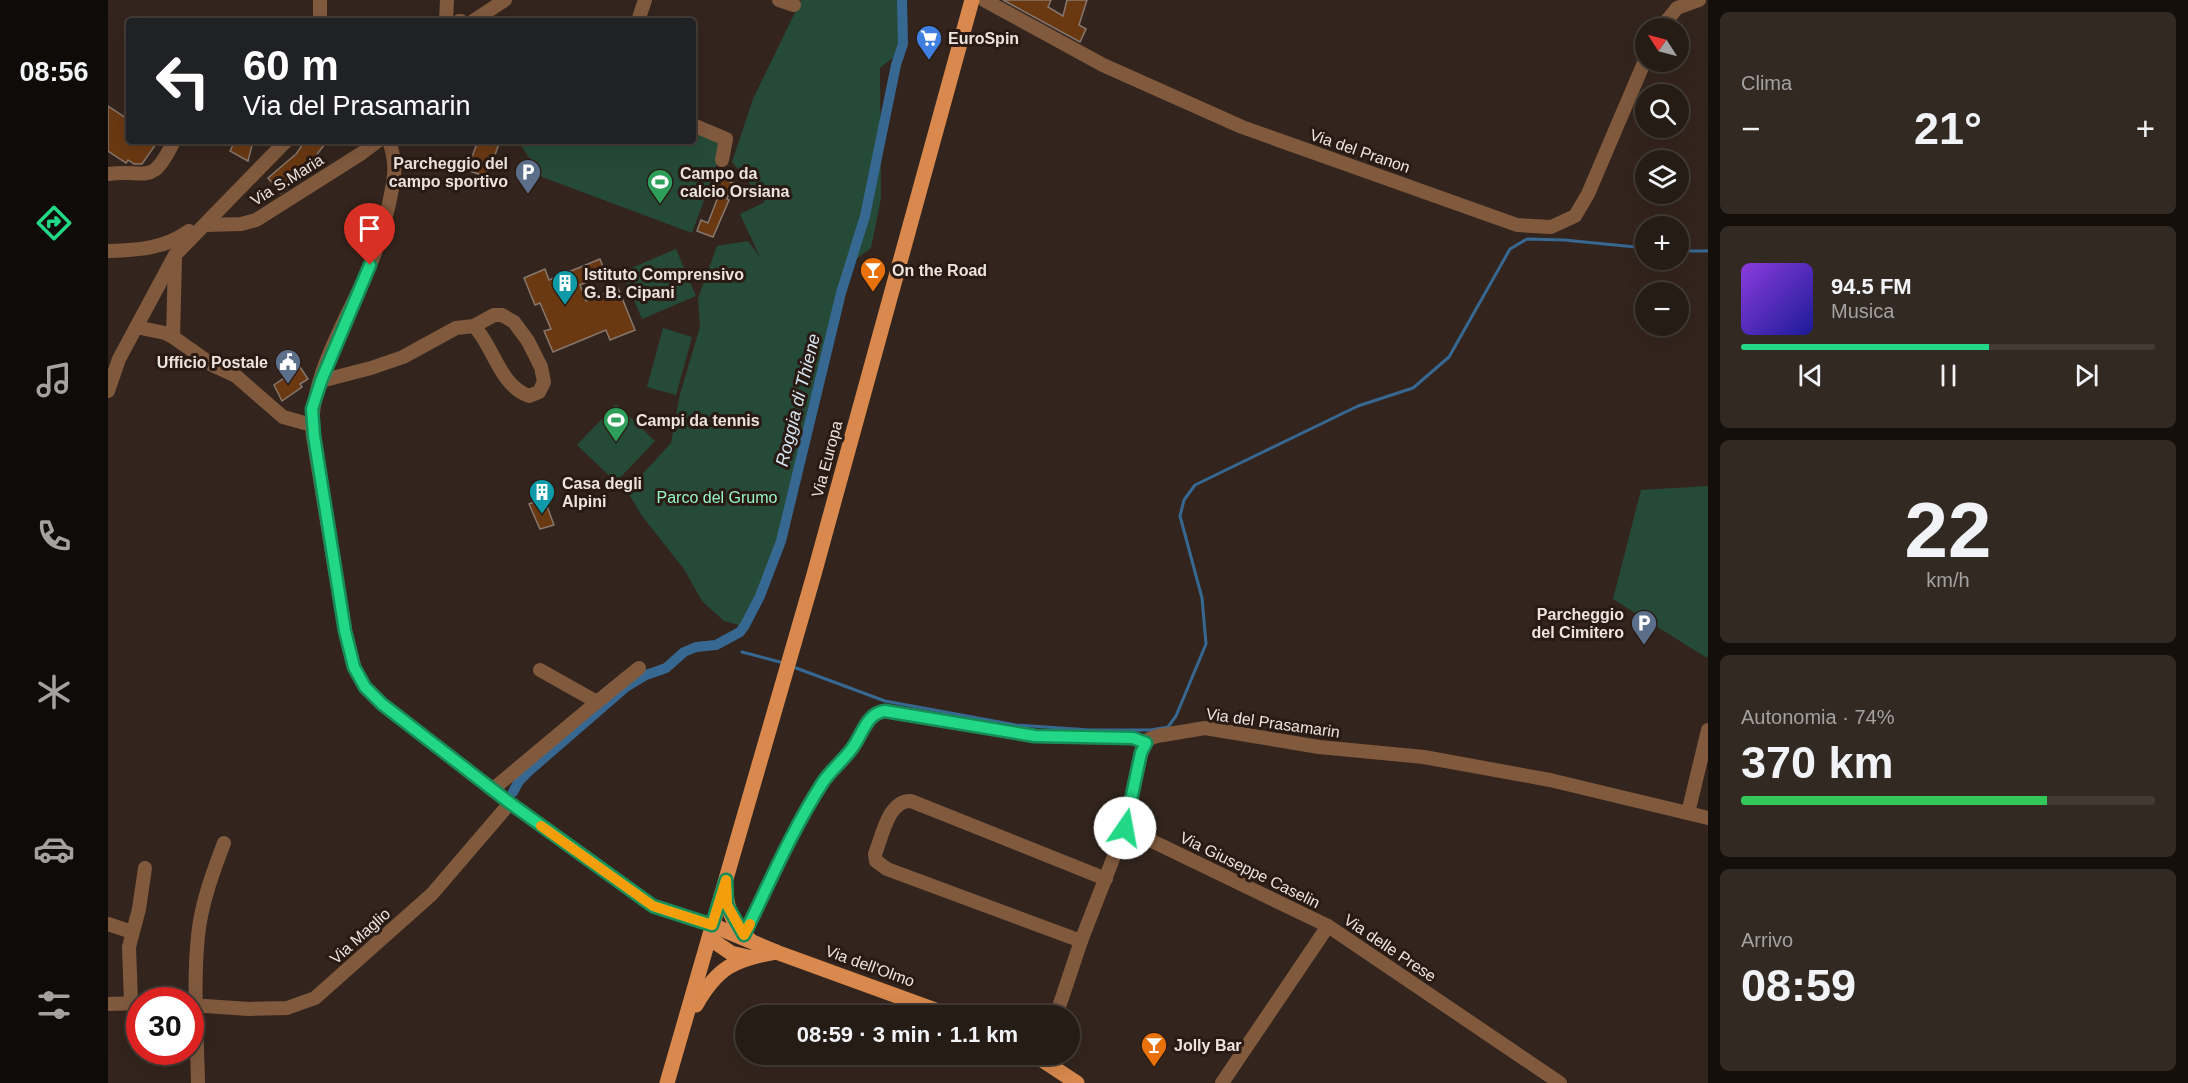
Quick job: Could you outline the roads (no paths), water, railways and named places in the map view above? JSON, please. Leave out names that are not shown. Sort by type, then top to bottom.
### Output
[{"type":"main road","name":"Via Europa","points":[[668,1083],[813,578],[972,0]]},
{"type":"main road","points":[[726,880],[727,905],[750,939]]},
{"type":"main road","points":[[710,932],[731,953],[748,957]]},
{"type":"main road","name":"Via dell'Olmo","points":[[710,932],[750,939],[776,952],[922,1005]]},
{"type":"main road","points":[[684,1026],[714,978],[725,967],[748,957],[776,952]]},
{"type":"main road","points":[[1052,1065],[1077,1083]]},
{"type":"street","points":[[320,0],[320,18]]},
{"type":"street","points":[[446,18],[447,0]]},
{"type":"street","points":[[478,18],[505,0]]},
{"type":"street","points":[[639,18],[645,0]]},
{"type":"street","points":[[779,0],[794,5]]},
{"type":"street","name":"Via del Pranon","points":[[984,0],[1103,65],[1242,128],[1517,225],[1551,227],[1575,216],[1588,194],[1640,72]]},
{"type":"street","points":[[1669,18],[1677,8],[1699,0]]},
{"type":"street","points":[[696,126],[726,139],[722,160]]},
{"type":"street","points":[[108,174],[146,175],[162,165],[172,144]]},
{"type":"street","points":[[108,391],[119,360],[175,255],[283,144]]},
{"type":"street","name":"Via S.Maria","points":[[206,225],[241,224],[256,220],[374,144]]},
{"type":"street","points":[[390,144],[396,160],[383,230],[321,381],[312,409],[312,425],[341,616],[354,667],[365,687],[382,704],[492,790],[653,906],[710,932]]},
{"type":"street","points":[[108,251],[145,250],[165,244],[179,238],[222,207]]},
{"type":"street","points":[[173,338],[175,255]]},
{"type":"street","points":[[321,381],[392,361],[456,328],[474,326],[495,315],[502,315],[514,322],[528,341],[541,367],[544,382],[539,392],[529,396],[513,387],[495,360],[486,341],[474,326]]},
{"type":"street","points":[[136,327],[165,333],[214,366],[236,376],[283,417],[312,425]]},
{"type":"street","points":[[492,790],[639,668]]},
{"type":"street","points":[[540,670],[597,702]]},
{"type":"street","name":"Via del Prasamarin","points":[[750,939],[771,879],[823,782],[848,753],[869,719],[878,712],[885,711],[1035,736],[1133,738],[1146,743],[1157,736],[1205,728],[1319,747],[1424,757],[1550,780],[1708,818]]},
{"type":"street","points":[[1688,813],[1708,730]]},
{"type":"street","points":[[1060,1005],[1081,941],[1125,828],[1141,753],[1146,743]]},
{"type":"street","points":[[1081,941],[887,869],[876,861],[875,854],[893,808],[904,801],[911,801],[1106,879]]},
{"type":"street","name":"Via Maglio","points":[[204,1006],[249,1009],[287,1008],[315,998],[432,894],[510,803]]},
{"type":"street","name":"Via Giuseppe Caselin","points":[[1125,828],[1328,926]]},
{"type":"street","points":[[194,987],[198,935],[211,879],[224,843]]},
{"type":"street","points":[[133,987],[129,946],[146,868]]},
{"type":"street","points":[[108,924],[132,932]]},
{"type":"street","name":"Via delle Prese","points":[[1222,1083],[1328,926],[1560,1083]]},
{"type":"street","points":[[108,1004],[126,1003]]},
{"type":"street","points":[[197,1065],[198,1083]]},
{"type":"waterway","name":"Roggia di Thiene","points":[[513,792],[519,781],[529,771],[626,687],[646,675],[666,668],[684,652],[696,647],[716,645],[740,632],[760,596],[781,541],[841,293],[865,216],[896,65],[903,44],[902,0]]},
{"type":"waterway","points":[[796,668],[885,701],[1016,725],[1090,730],[1151,730],[1168,727],[1176,716],[1206,644],[1202,598],[1180,516],[1184,500],[1195,485],[1358,406],[1413,388],[1449,357],[1510,249],[1527,239],[1635,247]]},
{"type":"waterway","points":[[1689,251],[1708,251]]},
{"type":"waterway","points":[[742,652],[780,662]]},
{"type":"place","name":"EuroSpin","points":[[929,61]]},
{"type":"place","name":"Parcheggio del campo sportivo","points":[[528,195]]},
{"type":"place","name":"Campo da calcio Orsiana","points":[[660,205]]},
{"type":"place","name":"On the Road","points":[[873,293]]},
{"type":"place","name":"Istituto Comprensivo G. B. Cipani","points":[[565,306]]},
{"type":"place","name":"Ufficio Postale","points":[[288,385]]},
{"type":"place","name":"Campi da tennis","points":[[616,443]]},
{"type":"place","name":"Casa degli Alpini","points":[[542,515]]},
{"type":"place","name":"Parcheggio del Cimitero","points":[[1644,646]]},
{"type":"place","name":"Jolly Bar","points":[[1154,1068]]},
{"type":"park label","name":"Parco del Grumo","points":[[717,497]]}]
